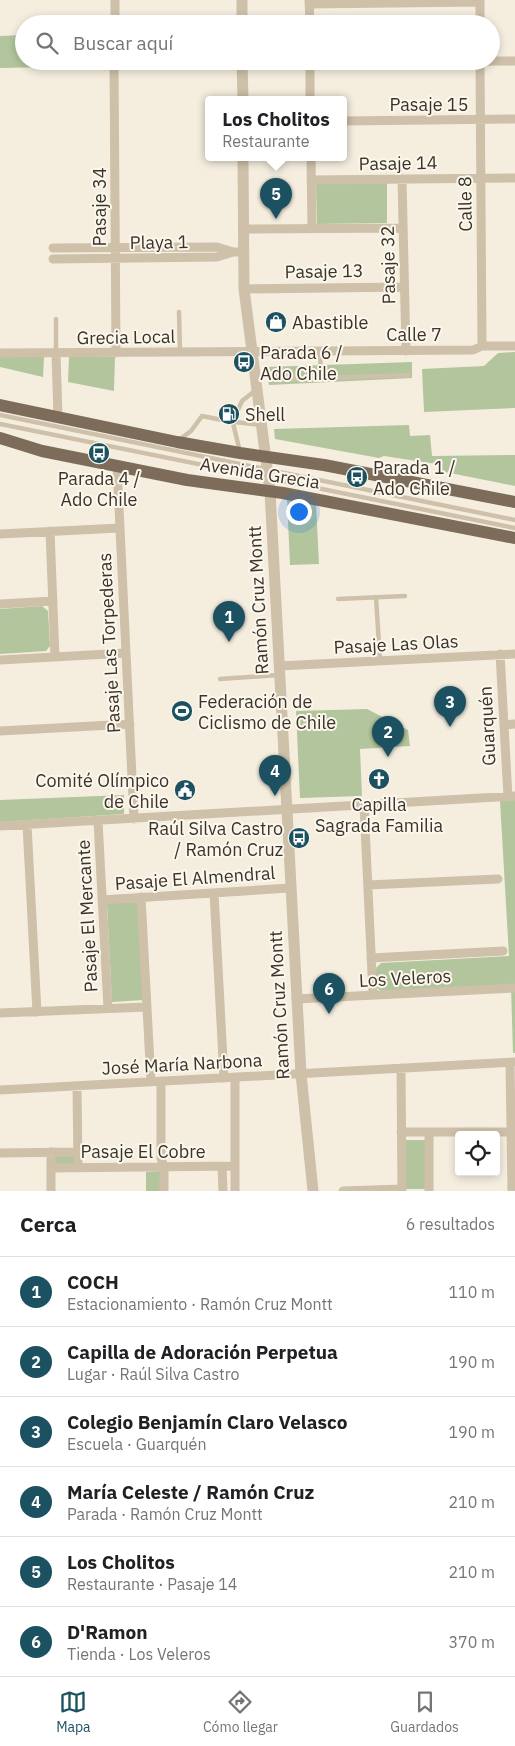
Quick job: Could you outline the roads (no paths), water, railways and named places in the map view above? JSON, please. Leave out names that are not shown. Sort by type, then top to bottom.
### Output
[{"type":"main road","name":"Avenida Grecia","points":[[0,405],[177,442],[266,457],[324,464],[515,502]]},
{"type":"main road","name":"Avenida Grecia","points":[[0,438],[42,451],[218,486],[268,480],[515,538]]},
{"type":"street","points":[[115,0],[115,15]]},
{"type":"street","points":[[242,0],[242,15]]},
{"type":"street","points":[[310,15],[309,2],[480,1],[480,15]]},
{"type":"street","points":[[500,62],[515,62]]},
{"type":"street","name":"Pasaje 34","points":[[114,70],[116,353]]},
{"type":"street","points":[[242,70],[243,96]]},
{"type":"street","points":[[310,70],[310,96]]},
{"type":"street","name":"Calle 8","points":[[480,70],[482,346]]},
{"type":"street","name":"Pasaje 15","points":[[347,120],[515,119]]},
{"type":"street","name":"Ramón Cruz Montt","points":[[243,161],[243,229],[238,252],[268,480],[280,671],[296,999],[301,1074],[313,1191]]},
{"type":"street","points":[[311,161],[312,228]]},
{"type":"street","name":"Pasaje 14","points":[[311,180],[515,178]]},
{"type":"street","name":"Pasaje 32","points":[[402,179],[406,351]]},
{"type":"street","points":[[243,229],[403,228]]},
{"type":"street","name":"Playa 1","points":[[53,248],[217,247],[238,252]]},
{"type":"street","name":"Playa 1","points":[[54,260],[217,257],[238,252]]},
{"type":"street","name":"Pasaje 13","points":[[244,288],[404,287]]},
{"type":"street","name":"Calle 7","points":[[252,352],[476,350],[482,346],[515,346]]},
{"type":"street","name":"Grecia Local","points":[[0,354],[252,352]]},
{"type":"street","points":[[56,354],[58,417]]},
{"type":"street","name":"Pasaje Las Torpederas","points":[[116,466],[134,819]]},
{"type":"street","points":[[0,534],[120,528]]},
{"type":"street","points":[[50,531],[55,657]]},
{"type":"street","points":[[0,604],[53,601]]},
{"type":"street","points":[[0,660],[126,654]]},
{"type":"street","name":"Guarquén","points":[[500,654],[511,797]]},
{"type":"street","name":"Pasaje Las Olas","points":[[280,671],[380,661],[515,654]]},
{"type":"street","points":[[0,730],[130,724]]},
{"type":"street","points":[[504,725],[515,724]]},
{"type":"street","points":[[0,826],[511,797]]},
{"type":"street","points":[[364,804],[373,995]]},
{"type":"street","name":"Pasaje El Mercante","points":[[98,821],[108,1008]]},
{"type":"street","points":[[27,825],[37,1012]]},
{"type":"street","points":[[368,885],[498,879]]},
{"type":"street","name":"Pasaje El Almendral","points":[[102,900],[290,888]]},
{"type":"street","points":[[214,893],[224,1078]]},
{"type":"street","points":[[142,897],[147,1007],[156,1081],[161,1158],[164,1167],[164,1191]]},
{"type":"street","points":[[371,958],[503,952]]},
{"type":"street","name":"Los Veleros","points":[[296,999],[515,988]]},
{"type":"street","points":[[0,1013],[147,1007]]},
{"type":"street","points":[[512,1191],[513,1063]]},
{"type":"street","name":"José María Narbona","points":[[0,1090],[513,1063]]},
{"type":"street","points":[[343,1191],[402,1190],[401,1068]]},
{"type":"street","points":[[235,1077],[235,1191]]},
{"type":"street","points":[[77,1086],[78,1168]]},
{"type":"street","points":[[401,1132],[513,1127]]},
{"type":"street","points":[[429,1132],[429,1191]]},
{"type":"street","points":[[51,1152],[51,1191]]},
{"type":"street","name":"Pasaje El Cobre","points":[[0,1153],[78,1152]]},
{"type":"street","points":[[222,1166],[223,1191]]},
{"type":"street","name":"Pasaje El Cobre","points":[[51,1168],[235,1166]]},
{"type":"lane","points":[[179,312],[180,352]]},
{"type":"lane","points":[[56,319],[56,354]]},
{"type":"lane","points":[[320,351],[321,378]]},
{"type":"lane","points":[[273,380],[409,375]]},
{"type":"lane","points":[[237,412],[242,401],[257,389]]},
{"type":"lane","points":[[0,415],[268,480],[515,520]]},
{"type":"lane","points":[[177,442],[191,431],[202,416],[222,420]]},
{"type":"lane","points":[[240,453],[234,422],[262,425]]},
{"type":"lane","points":[[0,424],[268,480],[515,528]]},
{"type":"lane","points":[[338,600],[405,596]]},
{"type":"lane","points":[[376,598],[380,661]]},
{"type":"lane","points":[[220,679],[280,671]]},
{"type":"place","name":"Los Cholitos","points":[[276,219]]},
{"type":"place","name":"Abastible","points":[[276,322]]},
{"type":"place","name":"Parada 6 / Ado Chile","points":[[244,362]]},
{"type":"place","name":"Shell","points":[[229,414]]},
{"type":"place","name":"Parada 4 / Ado Chile","points":[[99,453]]},
{"type":"place","name":"Parada 1 / Ado Chile","points":[[357,477]]},
{"type":"place","name":"COCH","points":[[229,642]]},
{"type":"place","name":"Federación de Ciclismo de Chile","points":[[182,711]]},
{"type":"place","name":"Colegio Benjamín Claro Velasco","points":[[450,727]]},
{"type":"place","name":"Capilla de Adoración Perpetua","points":[[388,757]]},
{"type":"place","name":"Capilla Sagrada Familia","points":[[379,779]]},
{"type":"place","name":"Comité Olímpico de Chile","points":[[185,790]]},
{"type":"place","name":"María Celeste / Ramón Cruz","points":[[275,796]]},
{"type":"place","name":"Raúl Silva Castro / Ramón Cruz","points":[[299,838]]},
{"type":"place","name":"D'Ramon","points":[[329,1014]]}]
